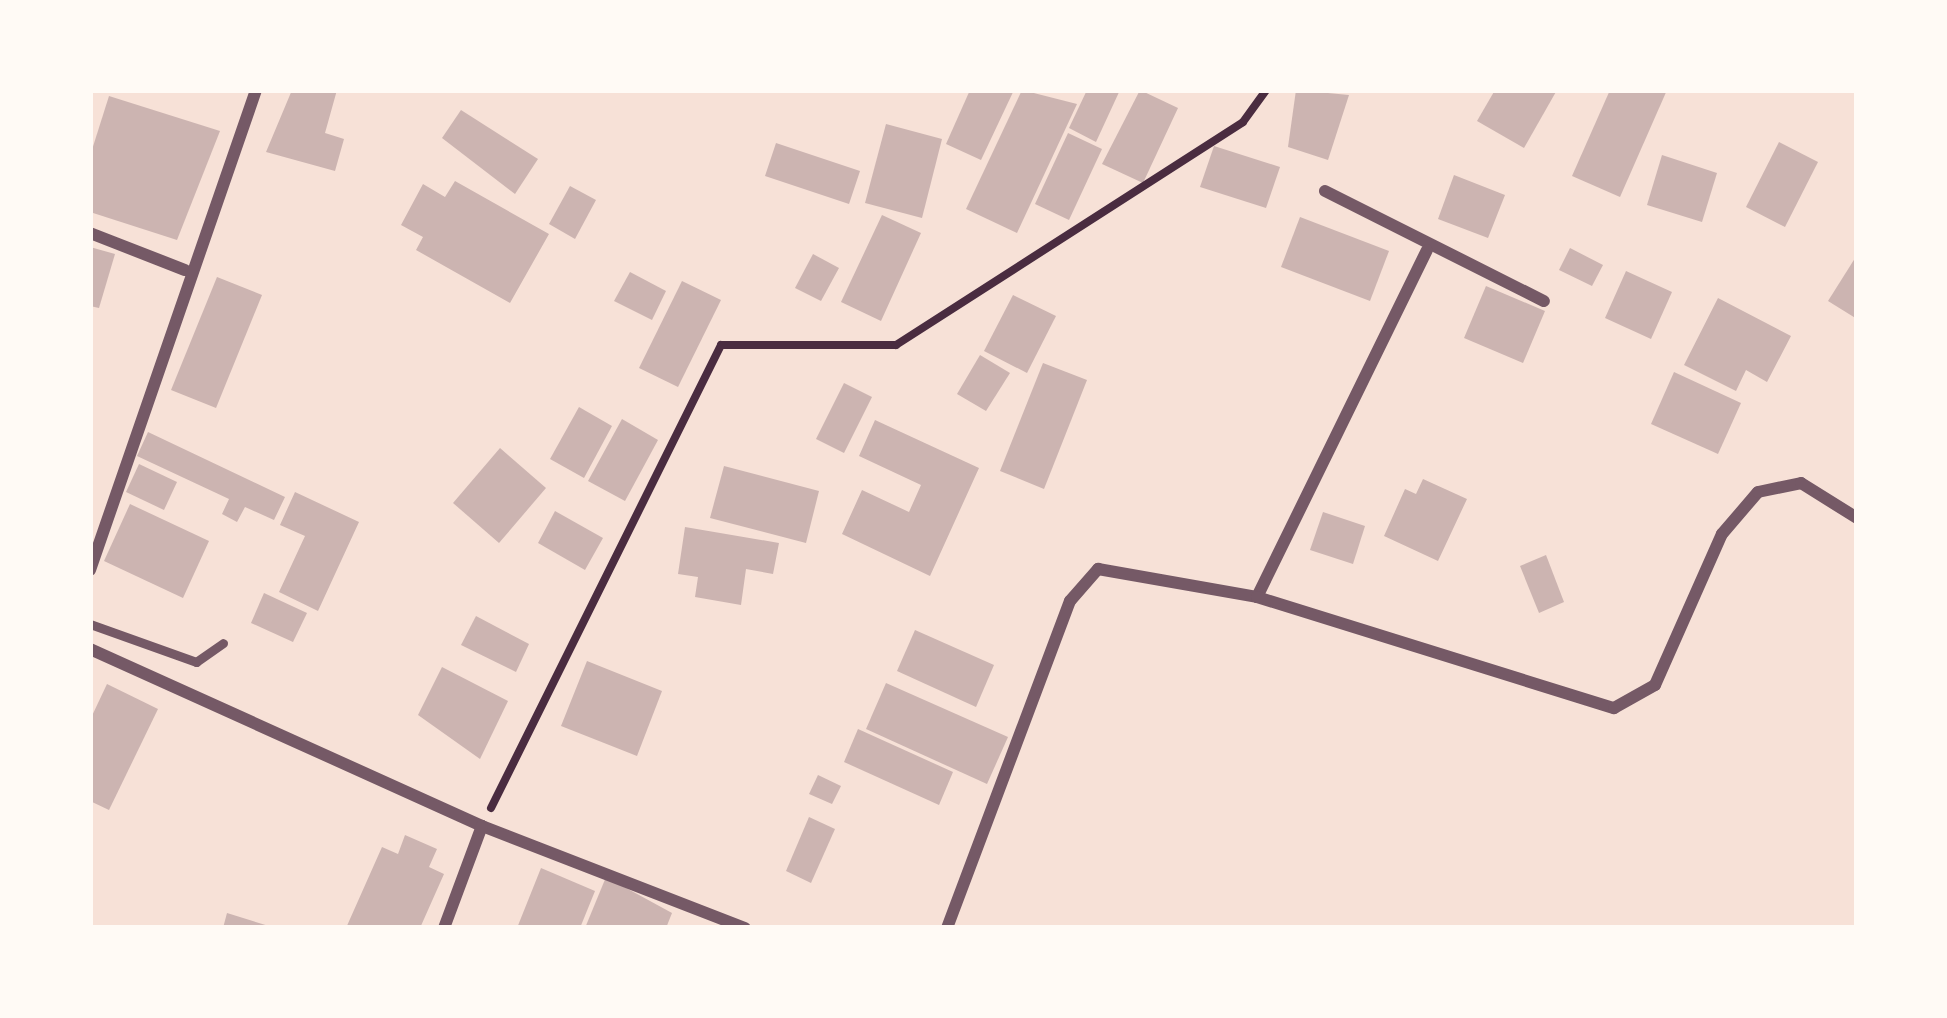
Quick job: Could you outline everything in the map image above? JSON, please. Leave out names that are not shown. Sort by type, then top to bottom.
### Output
[{"type":"street","points":[[90,570],[185,270],[256,90]]},
{"type":"street","points":[[1325,191],[1427,250],[1544,301]]},
{"type":"street","points":[[90,233],[185,270]]},
{"type":"street","points":[[1257,598],[1427,250]]},
{"type":"street","points":[[947,928],[1082,580],[1122,567],[1257,598],[1614,708],[1655,685],[1722,534],[1758,492],[1801,483],[1857,518]]},
{"type":"street","points":[[90,649],[482,826],[745,928]]},
{"type":"street","points":[[444,928],[482,826]]},
{"type":"lane","points":[[90,624],[196,662],[223,643]]},
{"type":"path","points":[[482,826],[721,344],[896,345],[1244,122],[1266,90]]},
{"type":"building","points":[[292,90],[337,90],[325,133],[344,139],[335,171],[266,152]]},
{"type":"building","points":[[970,90],[1014,90],[981,160],[946,144]]},
{"type":"building","points":[[1022,90],[1077,104],[1017,233],[966,209]]},
{"type":"building","points":[[1087,90],[1120,90],[1096,142],[1069,128]]},
{"type":"building","points":[[1140,90],[1178,108],[1143,183],[1102,164]]},
{"type":"building","points":[[1296,90],[1349,95],[1328,160],[1288,147]]},
{"type":"building","points":[[1495,90],[1557,90],[1524,148],[1477,121]]},
{"type":"building","points":[[1610,90],[1667,90],[1620,197],[1572,176]]},
{"type":"building","points":[[109,96],[220,131],[177,240],[90,212],[90,156]]},
{"type":"building","points":[[461,110],[538,159],[515,194],[442,138]]},
{"type":"building","points":[[886,124],[942,139],[922,218],[865,203]]},
{"type":"building","points":[[1068,133],[1102,149],[1069,220],[1035,204]]},
{"type":"building","points":[[1779,142],[1818,162],[1785,227],[1746,207]]},
{"type":"building","points":[[776,143],[860,171],[849,204],[765,176]]},
{"type":"building","points":[[1214,146],[1280,167],[1266,208],[1200,187]]},
{"type":"building","points":[[1662,155],[1717,173],[1702,222],[1647,205]]},
{"type":"building","points":[[1454,175],[1505,195],[1488,238],[1438,219]]},
{"type":"building","points":[[455,181],[549,234],[510,303],[416,250],[423,237],[401,225],[423,184],[445,197]]},
{"type":"building","points":[[570,186],[596,200],[575,239],[549,224]]},
{"type":"building","points":[[882,215],[921,233],[881,321],[841,302]]},
{"type":"building","points":[[1300,217],[1389,251],[1370,301],[1281,267]]},
{"type":"building","points":[[90,247],[115,254],[99,308],[90,306]]},
{"type":"building","points":[[1570,248],[1603,265],[1592,286],[1559,270]]},
{"type":"building","points":[[813,254],[839,268],[821,301],[795,288]]},
{"type":"building","points":[[1857,255],[1857,319],[1828,301]]},
{"type":"building","points":[[1626,271],[1672,292],[1651,339],[1605,318]]},
{"type":"building","points":[[630,272],[666,291],[652,320],[614,301]]},
{"type":"building","points":[[217,277],[262,295],[216,408],[171,390]]},
{"type":"building","points":[[682,281],[721,300],[678,387],[639,368]]},
{"type":"building","points":[[1486,286],[1545,311],[1523,363],[1464,338]]},
{"type":"building","points":[[1013,295],[1056,316],[1027,373],[984,351]]},
{"type":"building","points":[[1718,298],[1791,336],[1767,382],[1746,370],[1736,391],[1684,365]]},
{"type":"building","points":[[980,355],[1010,373],[986,411],[957,394]]},
{"type":"building","points":[[1043,363],[1087,380],[1044,489],[1000,471]]},
{"type":"building","points":[[1674,372],[1741,403],[1718,454],[1651,424]]},
{"type":"building","points":[[844,383],[872,397],[844,453],[816,439]]},
{"type":"building","points":[[579,407],[612,426],[584,478],[550,459]]},
{"type":"building","points":[[622,419],[658,440],[625,501],[588,481]]},
{"type":"building","points":[[875,420],[979,468],[930,576],[842,534],[862,490],[909,512],[921,485],[859,456]]},
{"type":"building","points":[[148,432],[285,497],[274,520],[245,507],[237,522],[222,514],[229,499],[137,456]]},
{"type":"building","points":[[500,448],[546,488],[499,543],[453,503]]},
{"type":"building","points":[[139,464],[177,482],[164,510],[126,492]]},
{"type":"building","points":[[724,466],[819,491],[806,543],[710,518]]},
{"type":"building","points":[[1423,479],[1467,499],[1438,561],[1384,536],[1405,489],[1416,494]]},
{"type":"building","points":[[295,492],[359,522],[318,611],[279,592],[305,536],[280,525]]},
{"type":"building","points":[[130,504],[209,541],[183,598],[104,561]]},
{"type":"building","points":[[555,511],[603,538],[585,570],[538,543]]},
{"type":"building","points":[[1323,512],[1365,526],[1353,564],[1310,550]]},
{"type":"building","points":[[685,527],[779,543],[773,574],[746,569],[741,605],[695,597],[698,577],[678,574]]},
{"type":"building","points":[[1546,555],[1564,602],[1539,613],[1520,566]]},
{"type":"building","points":[[264,593],[307,613],[293,642],[251,623]]},
{"type":"building","points":[[476,616],[529,644],[516,672],[461,645]]},
{"type":"building","points":[[915,630],[994,665],[976,707],[897,671]]},
{"type":"building","points":[[587,661],[662,691],[637,756],[561,726]]},
{"type":"building","points":[[442,667],[508,701],[480,759],[418,715]]},
{"type":"building","points":[[886,683],[1008,737],[987,784],[866,729]]},
{"type":"building","points":[[107,684],[158,709],[109,810],[90,801],[90,720]]},
{"type":"building","points":[[858,729],[953,772],[939,805],[844,762]]},
{"type":"building","points":[[818,775],[841,786],[832,804],[809,794]]},
{"type":"building","points":[[809,817],[835,829],[811,883],[786,871]]},
{"type":"building","points":[[405,835],[437,849],[429,867],[444,874],[420,928],[346,928],[382,847],[398,854]]},
{"type":"building","points":[[541,868],[595,891],[580,928],[517,928]]},
{"type":"building","points":[[606,877],[672,913],[666,928],[585,928]]},
{"type":"building","points":[[227,913],[272,927],[272,928],[223,928]]}]
